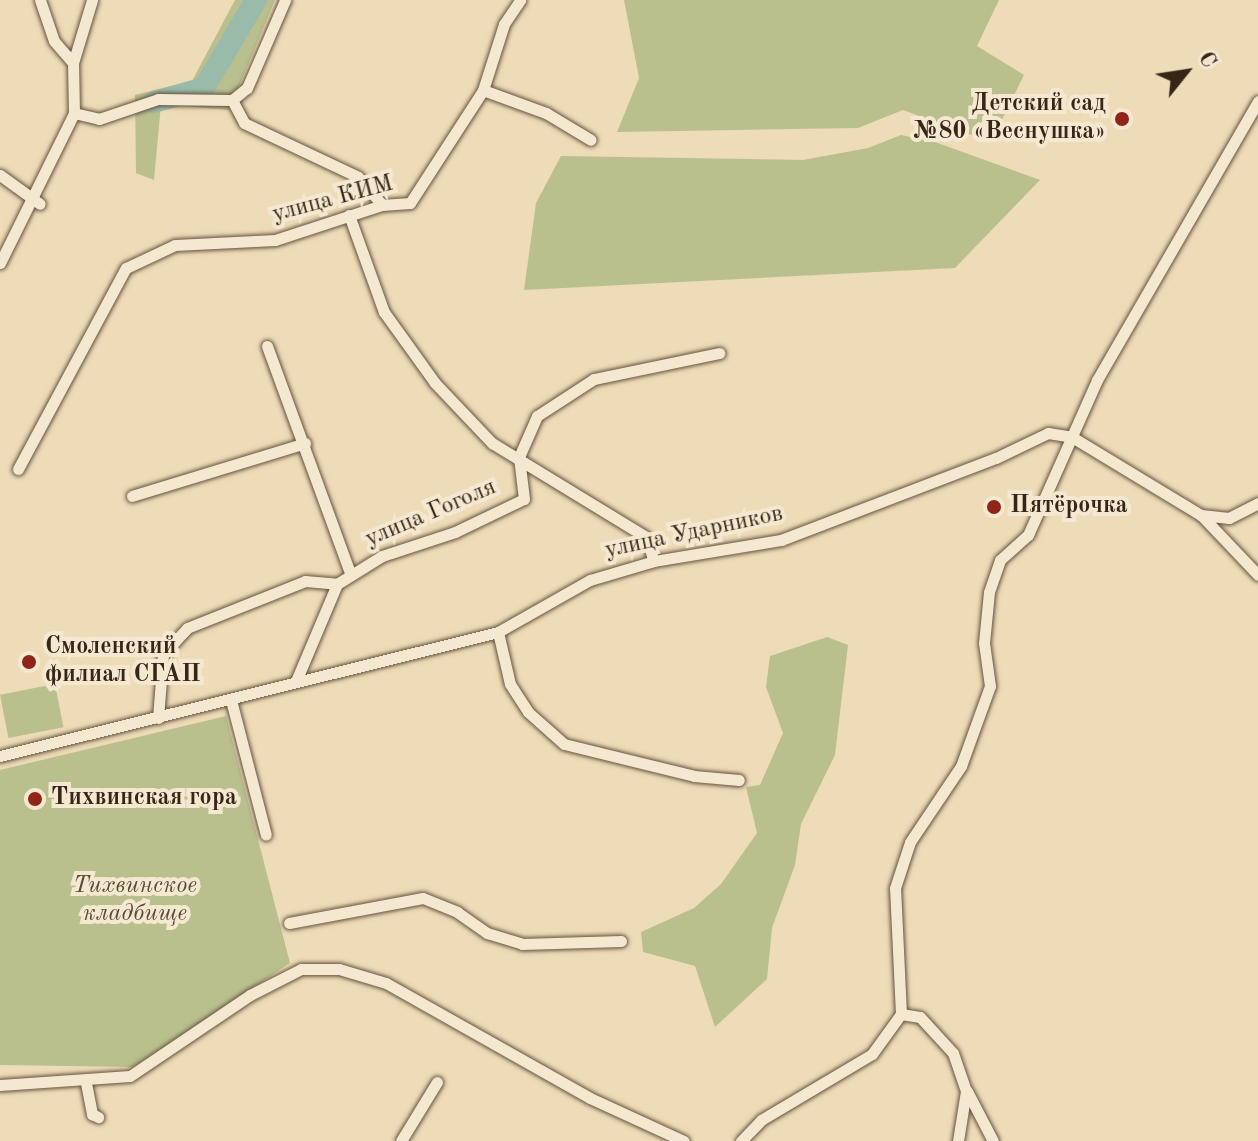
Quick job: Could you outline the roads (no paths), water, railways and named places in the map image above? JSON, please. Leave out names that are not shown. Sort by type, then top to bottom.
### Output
[{"type":"street","points":[[40,0],[54,41],[73,63]]},
{"type":"street","points":[[0,263],[38,203],[74,113],[73,63],[92,0]]},
{"type":"street","points":[[74,113],[99,119],[158,99],[232,100],[247,88],[285,0]]},
{"type":"street","name":"улица КИМ","points":[[18,469],[126,268],[175,245],[275,240],[382,205],[410,203],[483,90],[504,24],[520,0]]},
{"type":"street","points":[[483,90],[546,113],[591,140]]},
{"type":"street","points":[[232,100],[244,123],[358,177],[382,205]]},
{"type":"street","points":[[741,1141],[761,1120],[872,1054],[901,1014],[895,888],[910,842],[961,766],[990,686],[984,643],[989,592],[1000,560],[1028,535],[1129,321],[1258,101]]},
{"type":"street","points":[[0,175],[38,203]]},
{"type":"street","points":[[349,215],[384,312],[435,383],[492,443],[519,457],[604,516],[646,537],[654,561]]},
{"type":"street","points":[[267,346],[351,575]]},
{"type":"street","points":[[519,457],[537,416],[594,379],[719,353]]},
{"type":"street","name":"улица Ударников","points":[[0,756],[498,632],[590,580],[654,561],[781,540],[996,458],[1048,433],[1072,437]]},
{"type":"street","points":[[1072,437],[1201,515],[1258,575]]},
{"type":"street","points":[[132,496],[305,443]]},
{"type":"street","name":"улица Гоголя","points":[[337,584],[382,556],[455,532],[524,499],[519,457]]},
{"type":"street","points":[[1201,515],[1229,518],[1258,503]]},
{"type":"street","points":[[158,718],[163,654],[187,628],[305,581],[337,584],[296,681]]},
{"type":"street","points":[[498,632],[510,684],[528,712],[564,744],[694,776],[739,780]]},
{"type":"street","points":[[231,700],[266,835]]},
{"type":"street","points":[[289,923],[423,898],[487,933],[522,944],[621,941]]},
{"type":"street","points":[[0,1085],[86,1083],[146,1069],[250,995],[301,969],[339,969],[386,983],[590,1098],[684,1141]]},
{"type":"street","points":[[901,1014],[920,1017],[953,1053],[966,1091],[993,1141]]},
{"type":"street","points":[[401,1141],[437,1082]]},
{"type":"street","points":[[86,1083],[92,1114],[98,1117]]},
{"type":"street","points":[[958,1141],[966,1091]]},
{"type":"waterway","points":[[154,102],[204,88],[256,0]]},
{"type":"place","name":"Детский сад №80 «Веснушка»","points":[[1122,119]]},
{"type":"place","name":"Пятёрочка","points":[[994,507]]},
{"type":"place","name":"Смоленский филиал СГАП","points":[[29,662]]},
{"type":"place","name":"Тихвинская гора","points":[[35,799]]},
{"type":"park label","name":"Тихвинское кладбище","points":[[135,901]]}]
